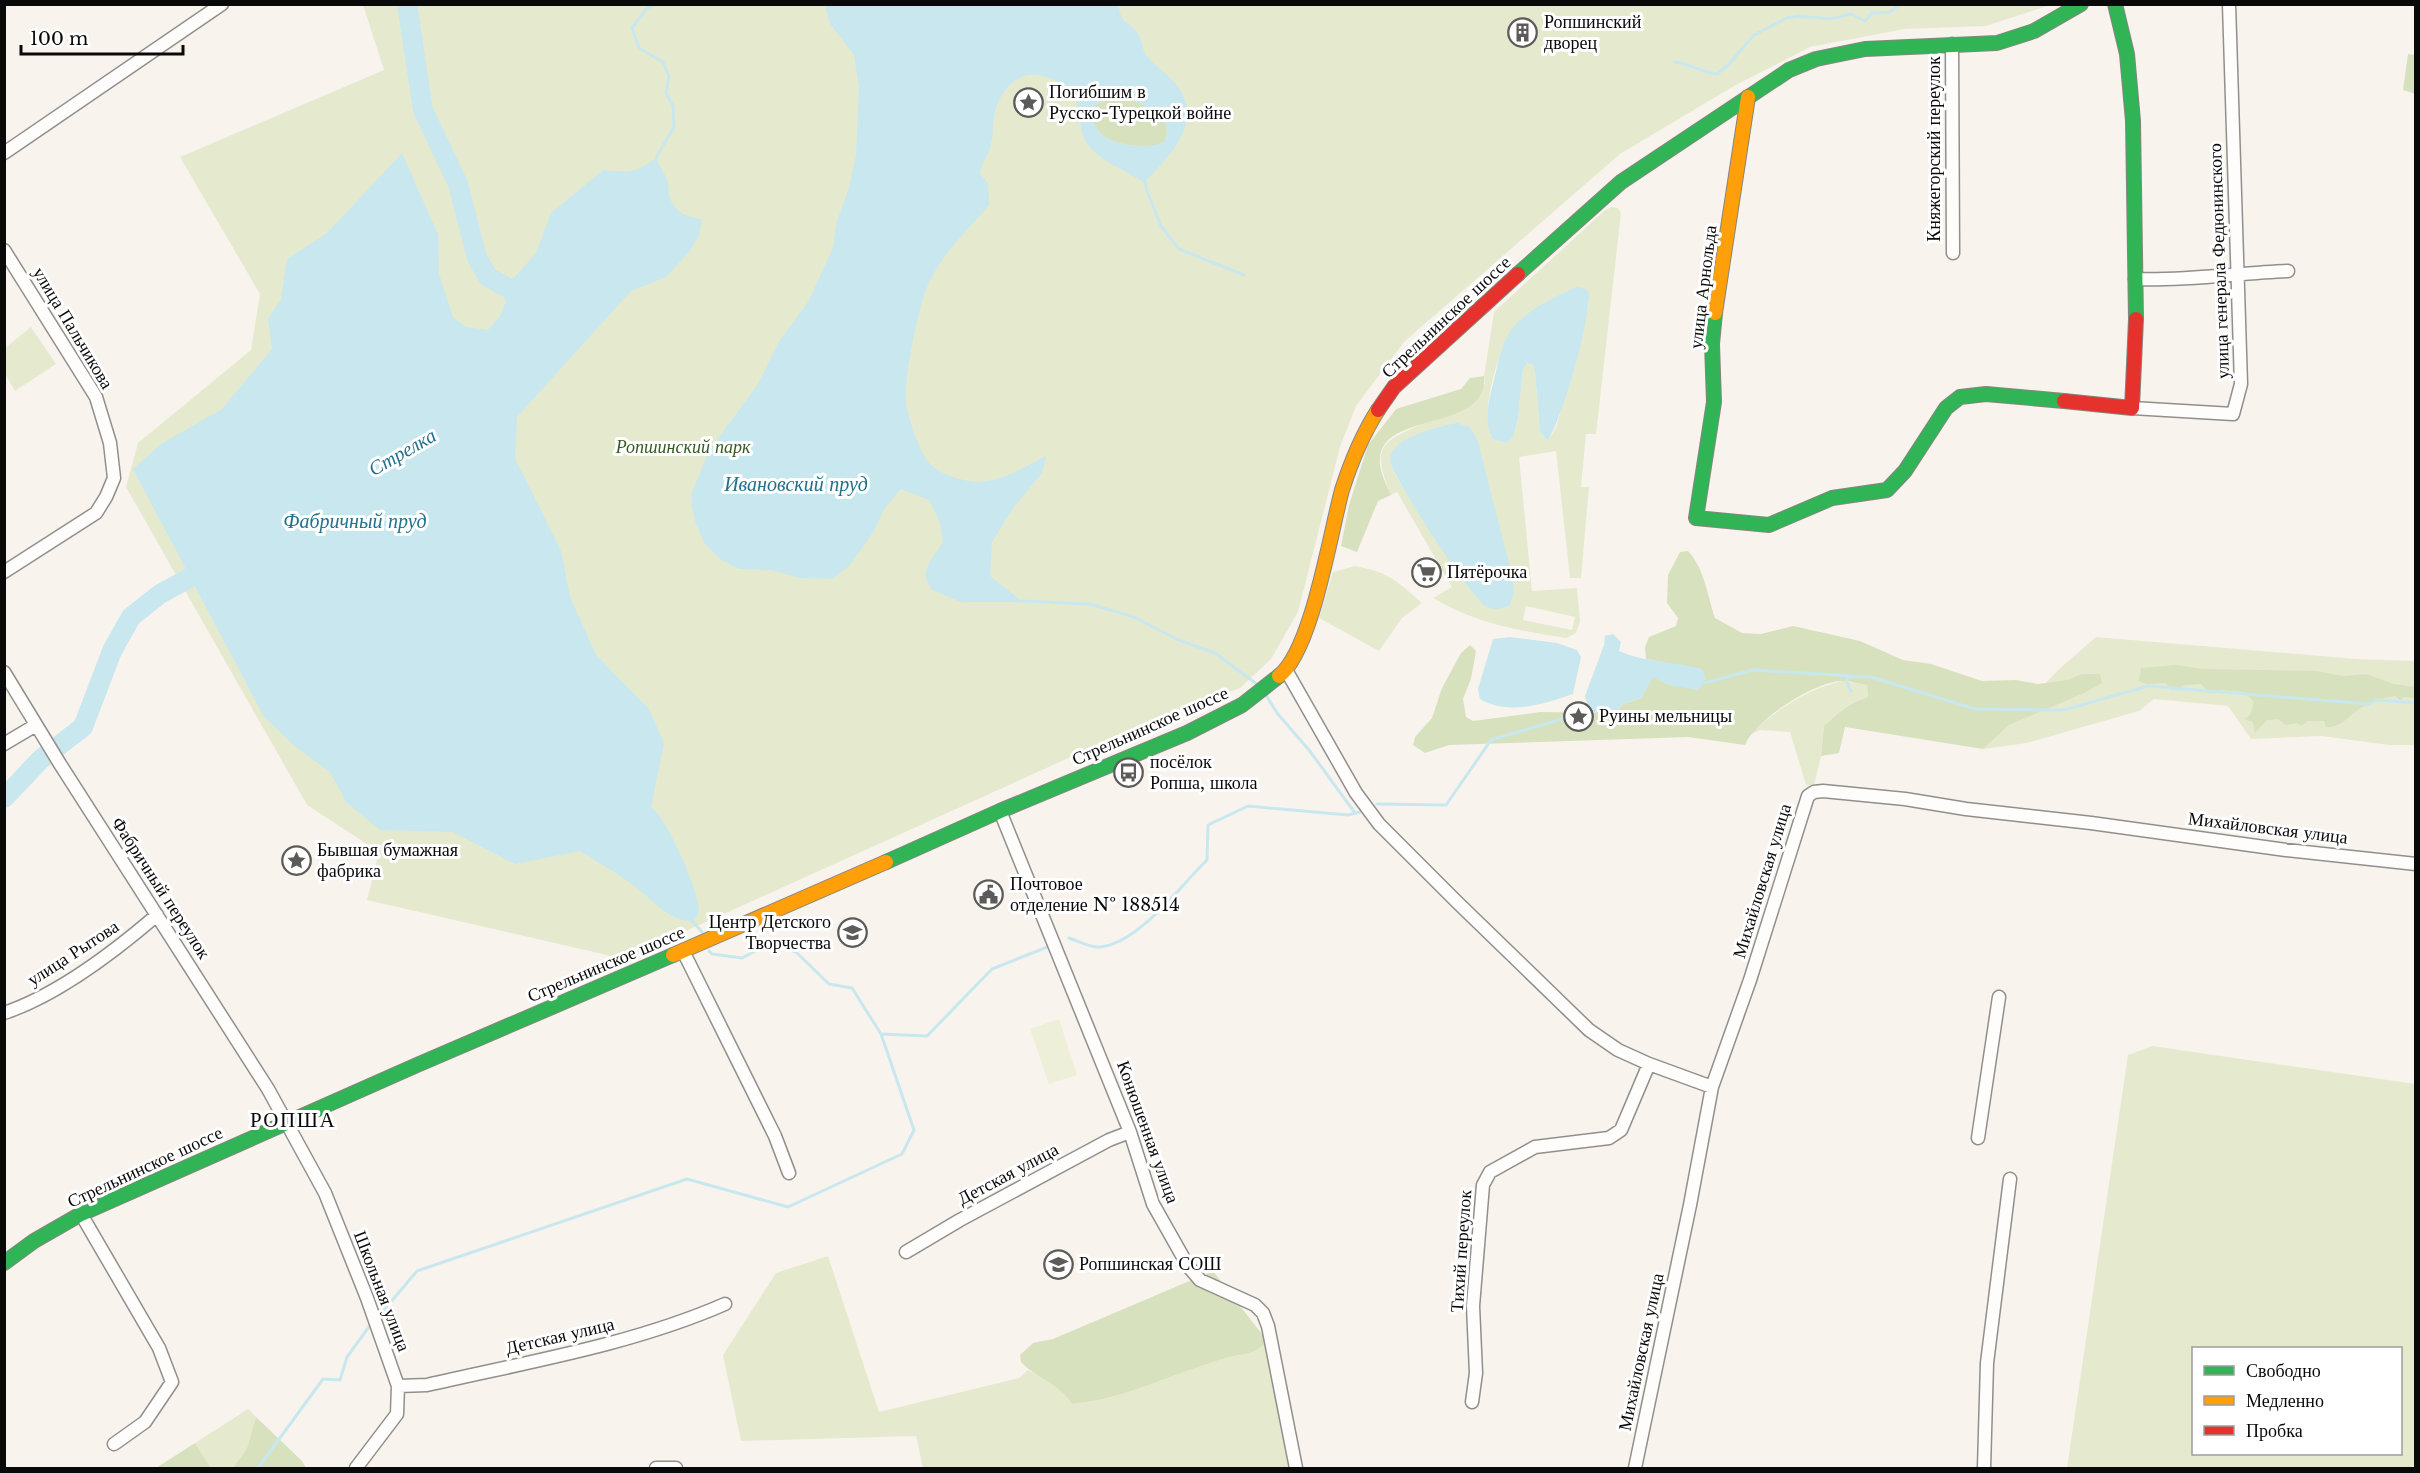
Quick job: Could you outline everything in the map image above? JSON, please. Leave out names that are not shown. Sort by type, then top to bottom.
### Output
[{"type":"main road","name":"Стрельнинское шоссе","points":[[4,1263],[34,1241],[81,1214],[1000,811],[1187,734],[1242,705],[1286,670],[1305,635],[1343,488],[1364,432],[1394,387],[1621,182],[1789,70],[1816,59],[1865,49],[1997,43],[2034,31],[2082,4]]},
{"type":"main road","points":[[2115,4],[2127,54],[2133,121],[2136,336],[2132,408]]},
{"type":"main road","name":"улица Арнольда","points":[[1696,518],[1714,402],[1712,344],[1716,305],[1748,97]]},
{"type":"main road","name":"улица генерала Федюнинского","points":[[1696,518],[1769,525],[1832,498],[1887,490],[1905,471],[1946,408],[1960,397],[1986,394],[2132,408]]},
{"type":"street","points":[[4,153],[222,4]]},
{"type":"street","name":"улица генерала Федюнинского","points":[[2132,408],[2233,414],[2241,384],[2229,4]]},
{"type":"street","name":"Княжегорский переулок","points":[[1952,44],[1953,254]]},
{"type":"street","name":"улица Пальчикова","points":[[4,250],[96,397],[110,443],[114,478],[96,513],[87,521],[4,572]]},
{"type":"street","points":[[2135,279],[2168,280],[2288,271]]},
{"type":"street","points":[[1286,670],[1356,793],[1379,824],[1590,1030],[1618,1050],[1712,1087]]},
{"type":"street","name":"Фабричный переулок","points":[[4,672],[60,764],[268,1089],[285,1124]]},
{"type":"street","points":[[4,744],[39,729]]},
{"type":"street","name":"Михайловская улица","points":[[1635,1468],[1690,1205],[1712,1087],[1750,980],[1808,796],[1814,792],[1905,799],[1966,809],[2091,823],[2286,850],[2415,864]]},
{"type":"street","name":"Конюшенная улица","points":[[1000,811],[1130,1132],[1153,1204],[1188,1266],[1200,1280],[1255,1305],[1263,1313],[1268,1326],[1296,1468]]},
{"type":"street","name":"улица Рытова","points":[[4,1013],[22,1007],[111,954],[157,915]]},
{"type":"street","points":[[683,951],[771,1127],[789,1173]]},
{"type":"street","points":[[1978,1138],[1999,997]]},
{"type":"street","name":"Тихий переулок","points":[[1473,1402],[1476,1373],[1473,1306],[1484,1185],[1490,1172],[1535,1147],[1609,1138],[1621,1130],[1649,1064]]},
{"type":"street","name":"Школьная улица","points":[[285,1124],[325,1193],[367,1298],[398,1386],[397,1414],[356,1468]]},
{"type":"street","name":"Детская улица","points":[[906,1252],[960,1220],[1099,1145],[1130,1132]]},
{"type":"street","points":[[1984,1468],[1987,1362],[2010,1179]]},
{"type":"street","points":[[81,1214],[159,1348],[172,1382],[145,1422],[114,1444]]},
{"type":"street","name":"Детская улица","points":[[398,1386],[427,1385],[626,1338],[683,1322],[725,1304]]},
{"type":"street","points":[[656,1468],[676,1468]]},
{"type":"green space","name":"Ропшинский парк","points":[[363,5],[2050,5],[1986,26],[1905,29],[1810,47],[1734,86],[1620,154],[1405,341],[1356,406],[1340,447],[1298,612],[1271,659],[1240,688],[1155,719],[624,959],[367,900],[379,852],[307,805],[126,487],[138,443],[251,350],[260,294],[180,157],[384,70]]},
{"type":"green space","points":[[2408,54],[2415,55],[2415,94],[2403,90]]},
{"type":"green space","points":[[1118,96],[1142,104],[1166,124],[1167,135],[1163,143],[1148,146],[1122,144],[1101,134],[1093,121],[1095,106],[1105,99]]},
{"type":"green space","points":[[1612,207],[1618,208],[1621,213],[1596,434],[1586,434],[1581,487],[1589,487],[1581,578],[1570,578],[1556,451],[1519,457],[1532,591],[1577,588],[1580,621],[1576,633],[1566,638],[1514,629],[1481,620],[1433,598],[1452,587],[1397,492],[1391,495],[1384,478],[1381,454],[1391,439],[1444,413],[1485,384],[1484,376],[1494,312],[1605,210]],"holes":[[[1589,302],[1582,337],[1556,427],[1548,441],[1540,432],[1535,372],[1532,364],[1527,362],[1523,369],[1518,418],[1513,438],[1506,443],[1492,439],[1488,415],[1491,388],[1507,337]],[[1390,465],[1472,593],[1405,491]],[[1526,606],[1575,617],[1572,630],[1523,620]]]},
{"type":"green space","points":[[31,327],[56,364],[15,391],[5,374],[5,348]]},
{"type":"green space","points":[[1484,376],[1481,394],[1470,406],[1454,414],[1398,433],[1385,444],[1380,464],[1391,495],[1378,501],[1357,552],[1341,546],[1349,505],[1368,445],[1396,409],[1461,389],[1470,378]]},
{"type":"green space","points":[[1688,551],[1702,574],[1715,618],[1742,633],[1761,634],[1793,626],[1860,641],[1903,660],[1931,664],[1982,681],[2016,680],[2038,684],[2067,680],[2082,674],[2100,674],[2102,683],[2009,725],[1983,749],[1845,727],[1839,753],[1821,756],[1824,726],[1849,705],[1868,697],[1867,685],[1849,681],[1832,682],[1818,687],[1788,703],[1761,724],[1745,745],[1688,737],[1449,745],[1425,753],[1413,745],[1415,737],[1432,718],[1442,688],[1461,653],[1470,645],[1476,651],[1471,679],[1463,699],[1466,717],[1473,721],[1540,712],[1620,713],[1619,708],[1623,704],[1641,698],[1653,676],[1669,685],[1685,686],[1656,661],[1646,659],[1645,647],[1649,637],[1676,626],[1678,618],[1667,603],[1668,575],[1680,552]]},
{"type":"green space","points":[[1355,566],[1392,578],[1422,603],[1402,618],[1379,651],[1319,618],[1333,572]]},
{"type":"green space","points":[[2096,637],[2356,659],[2415,661],[2415,745],[2389,745],[2322,736],[2251,739],[2228,706],[2154,699],[2139,711],[2027,743],[1983,749],[2058,670]]},
{"type":"green space","points":[[2176,665],[2203,669],[2317,671],[2343,676],[2366,674],[2394,684],[2415,687],[2415,698],[2404,697],[2401,701],[2395,696],[2378,700],[2332,727],[2326,727],[2324,721],[2308,721],[2301,726],[2297,723],[2286,725],[2278,719],[2267,720],[2255,733],[2253,722],[2244,719],[2250,715],[2254,702],[2244,692],[2222,690],[2209,693],[2201,684],[2185,685],[2172,690],[2166,683],[2146,684],[2139,681],[2141,668]]},
{"type":"green space","points":[[1843,681],[1867,685],[1868,697],[1849,705],[1824,726],[1821,756],[1814,785],[1806,785],[1790,732],[1760,730],[1749,735],[1770,717],[1804,695]]},
{"type":"green space","points":[[1059,1019],[1077,1075],[1049,1084],[1030,1029]]},
{"type":"green space","points":[[2152,1046],[2415,1084],[2415,1468],[2067,1468],[2128,1055]]},
{"type":"green space","points":[[828,1256],[879,1412],[1019,1378],[1028,1370],[1061,1389],[1072,1404],[1092,1401],[1112,1397],[1207,1364],[1252,1352],[1268,1342],[1302,1468],[923,1468],[916,1436],[741,1441],[723,1355],[776,1273]]},
{"type":"green space","points":[[1213,1271],[1268,1342],[1256,1350],[1207,1364],[1112,1397],[1072,1404],[1054,1385],[1021,1362],[1020,1355],[1033,1343],[1053,1339]]},
{"type":"green space","points":[[248,1409],[256,1417],[247,1448],[233,1468],[211,1468],[195,1443]]},
{"type":"green space","points":[[256,1417],[302,1461],[306,1468],[233,1468],[247,1448]]},
{"type":"green space","points":[[195,1443],[211,1468],[156,1468]]},
{"type":"water","name":"Ивановский пруд","points":[[825,5],[1118,5],[1124,20],[1138,34],[1146,55],[1173,81],[1183,95],[1187,109],[1182,135],[1165,160],[1144,183],[1096,154],[1090,147],[1083,134],[1075,99],[1066,86],[1037,75],[1028,75],[1012,83],[1000,98],[996,108],[991,144],[980,174],[988,183],[989,205],[940,263],[924,295],[909,360],[906,402],[915,436],[927,461],[950,476],[980,482],[1010,474],[1046,456],[1042,473],[1014,507],[992,542],[990,576],[1023,602],[961,602],[932,590],[925,576],[929,563],[943,542],[940,522],[929,500],[901,489],[884,509],[874,531],[850,565],[832,579],[800,578],[771,570],[739,569],[721,560],[705,544],[696,524],[692,507],[692,492],[709,451],[758,384],[778,343],[808,302],[833,248],[836,224],[848,191],[856,156],[859,88],[854,55],[830,24]],"holes":[[[1118,96],[1142,104],[1166,124],[1167,135],[1163,143],[1140,146],[1122,144],[1101,134],[1093,121],[1095,106],[1105,99]]]},
{"type":"water","name":"Фабричный пруд","points":[[402,153],[438,234],[439,274],[453,317],[466,327],[488,330],[500,316],[506,302],[498,284],[514,278],[536,253],[551,213],[603,170],[631,171],[643,167],[656,158],[668,182],[671,201],[677,210],[690,217],[702,219],[699,235],[690,251],[666,277],[631,291],[517,417],[515,458],[561,551],[570,597],[596,655],[649,709],[664,744],[651,807],[665,824],[694,887],[699,910],[693,922],[684,921],[669,914],[616,873],[580,851],[515,864],[453,832],[380,830],[346,802],[330,772],[296,747],[264,717],[133,469],[161,444],[222,409],[272,349],[268,319],[281,299],[287,259],[327,233]]},
{"type":"water","points":[[1576,287],[1584,288],[1589,293],[1585,326],[1568,391],[1548,441],[1540,432],[1535,372],[1532,364],[1527,363],[1523,369],[1518,418],[1513,438],[1506,443],[1492,439],[1487,418],[1488,405],[1506,339],[1511,330],[1527,314]]},
{"type":"water","points":[[1457,423],[1469,427],[1477,438],[1512,575],[1514,593],[1509,606],[1492,609],[1487,607],[1466,583],[1416,509],[1393,468],[1390,458],[1393,450],[1408,438]]},
{"type":"water","points":[[1613,634],[1621,642],[1619,651],[1640,658],[1702,669],[1705,675],[1704,682],[1698,690],[1669,685],[1653,677],[1641,698],[1623,704],[1619,708],[1620,714],[1601,714],[1589,711],[1585,696],[1604,645],[1605,636]]},
{"type":"water","points":[[1510,637],[1557,643],[1577,650],[1581,657],[1573,694],[1515,708],[1491,704],[1480,699],[1478,689],[1493,639]]},
{"type":"waterway","name":"Стрелка","points":[[407,4],[423,110],[458,184],[477,258],[488,277],[521,295]]},
{"type":"waterway","points":[[656,158],[674,127],[673,106],[666,93],[669,76],[663,62],[639,48],[632,28],[647,8],[657,4]]},
{"type":"waterway","points":[[1675,62],[1717,74],[1754,35],[1787,18],[1798,16],[1831,19],[1851,14],[1865,21],[1872,13],[1890,12],[1901,4]]},
{"type":"waterway","points":[[1145,181],[1161,226],[1179,249],[1244,275]]},
{"type":"waterway","name":"Стрелка","points":[[4,798],[40,760],[83,727],[112,651],[131,617],[160,594],[213,565]]},
{"type":"waterway","points":[[1022,601],[1090,604],[1134,617],[1179,640],[1215,653],[1258,685]]},
{"type":"waterway","points":[[1705,683],[1752,670],[1871,677],[1975,709],[2064,710],[2148,686],[2369,704],[2376,700],[2416,703]]},
{"type":"waterway","points":[[1847,676],[1847,683],[1851,691]]},
{"type":"waterway","points":[[1264,692],[1277,713],[1309,750],[1355,813]]},
{"type":"waterway","points":[[1377,804],[1446,805],[1491,740],[1589,711]]},
{"type":"waterway","points":[[1069,938],[1100,947],[1115,943],[1144,925],[1207,860],[1208,825],[1248,806],[1348,815],[1360,812]]},
{"type":"waterway","points":[[693,922],[702,932]]},
{"type":"waterway","points":[[709,951],[712,954],[742,958],[773,942],[797,953],[829,984],[852,988],[881,1034]]},
{"type":"waterway","points":[[379,1316],[417,1271],[687,1179],[788,1207],[902,1154],[914,1130],[881,1034],[927,1036],[992,969],[1050,946]]},
{"type":"waterway","points":[[258,1468],[323,1379],[340,1380],[347,1357],[371,1324]]},
{"type":"traffic: fast","points":[[1518,274],[1621,182],[1789,70],[1816,59],[1865,49],[1997,43],[2034,31],[2081,4]]},
{"type":"traffic: fast","points":[[2115,4],[2127,54],[2133,121],[2136,319]]},
{"type":"traffic: fast","points":[[1715,313],[1712,344],[1714,402],[1696,518],[1769,525],[1832,498],[1887,490],[1905,471],[1946,408],[1960,397],[1986,394],[2064,401]]},
{"type":"traffic: fast","points":[[886,862],[1000,811],[1187,733],[1242,705],[1279,676]]},
{"type":"traffic: fast","points":[[4,1263],[34,1241],[81,1214],[417,1065],[673,955]]},
{"type":"traffic: slow","points":[[1715,313],[1748,97]]},
{"type":"traffic: slow","points":[[1279,676],[1291,662],[1301,642],[1318,590],[1342,490],[1357,449],[1378,410]]},
{"type":"traffic: slow","points":[[673,955],[886,862]]},
{"type":"traffic: jam","points":[[1378,410],[1394,387],[1518,274]]},
{"type":"traffic: jam","points":[[2064,401],[2132,408],[2136,319]]},
{"type":"place","name":"Ропшинский дворец","points":[[1523,32]]},
{"type":"place","name":"Погибшим в Русско-Турецкой войне","points":[[1028,102]]},
{"type":"place","name":"Пятёрочка","points":[[1426,572]]},
{"type":"place","name":"Руины мельницы","points":[[1578,716]]},
{"type":"place","name":"посёлок Ропша, школа","points":[[1129,772]]},
{"type":"place","name":"Бывшая бумажная фабрика","points":[[296,860]]},
{"type":"place","name":"Почтовое отделение № 188514","points":[[989,894]]},
{"type":"place","name":"Центр Детского Творчества","points":[[852,932]]},
{"type":"place","name":"Ропшинская СОШ","points":[[1058,1264]]},
{"type":"district","name":"РОПША","points":[[293,1120]]}]
